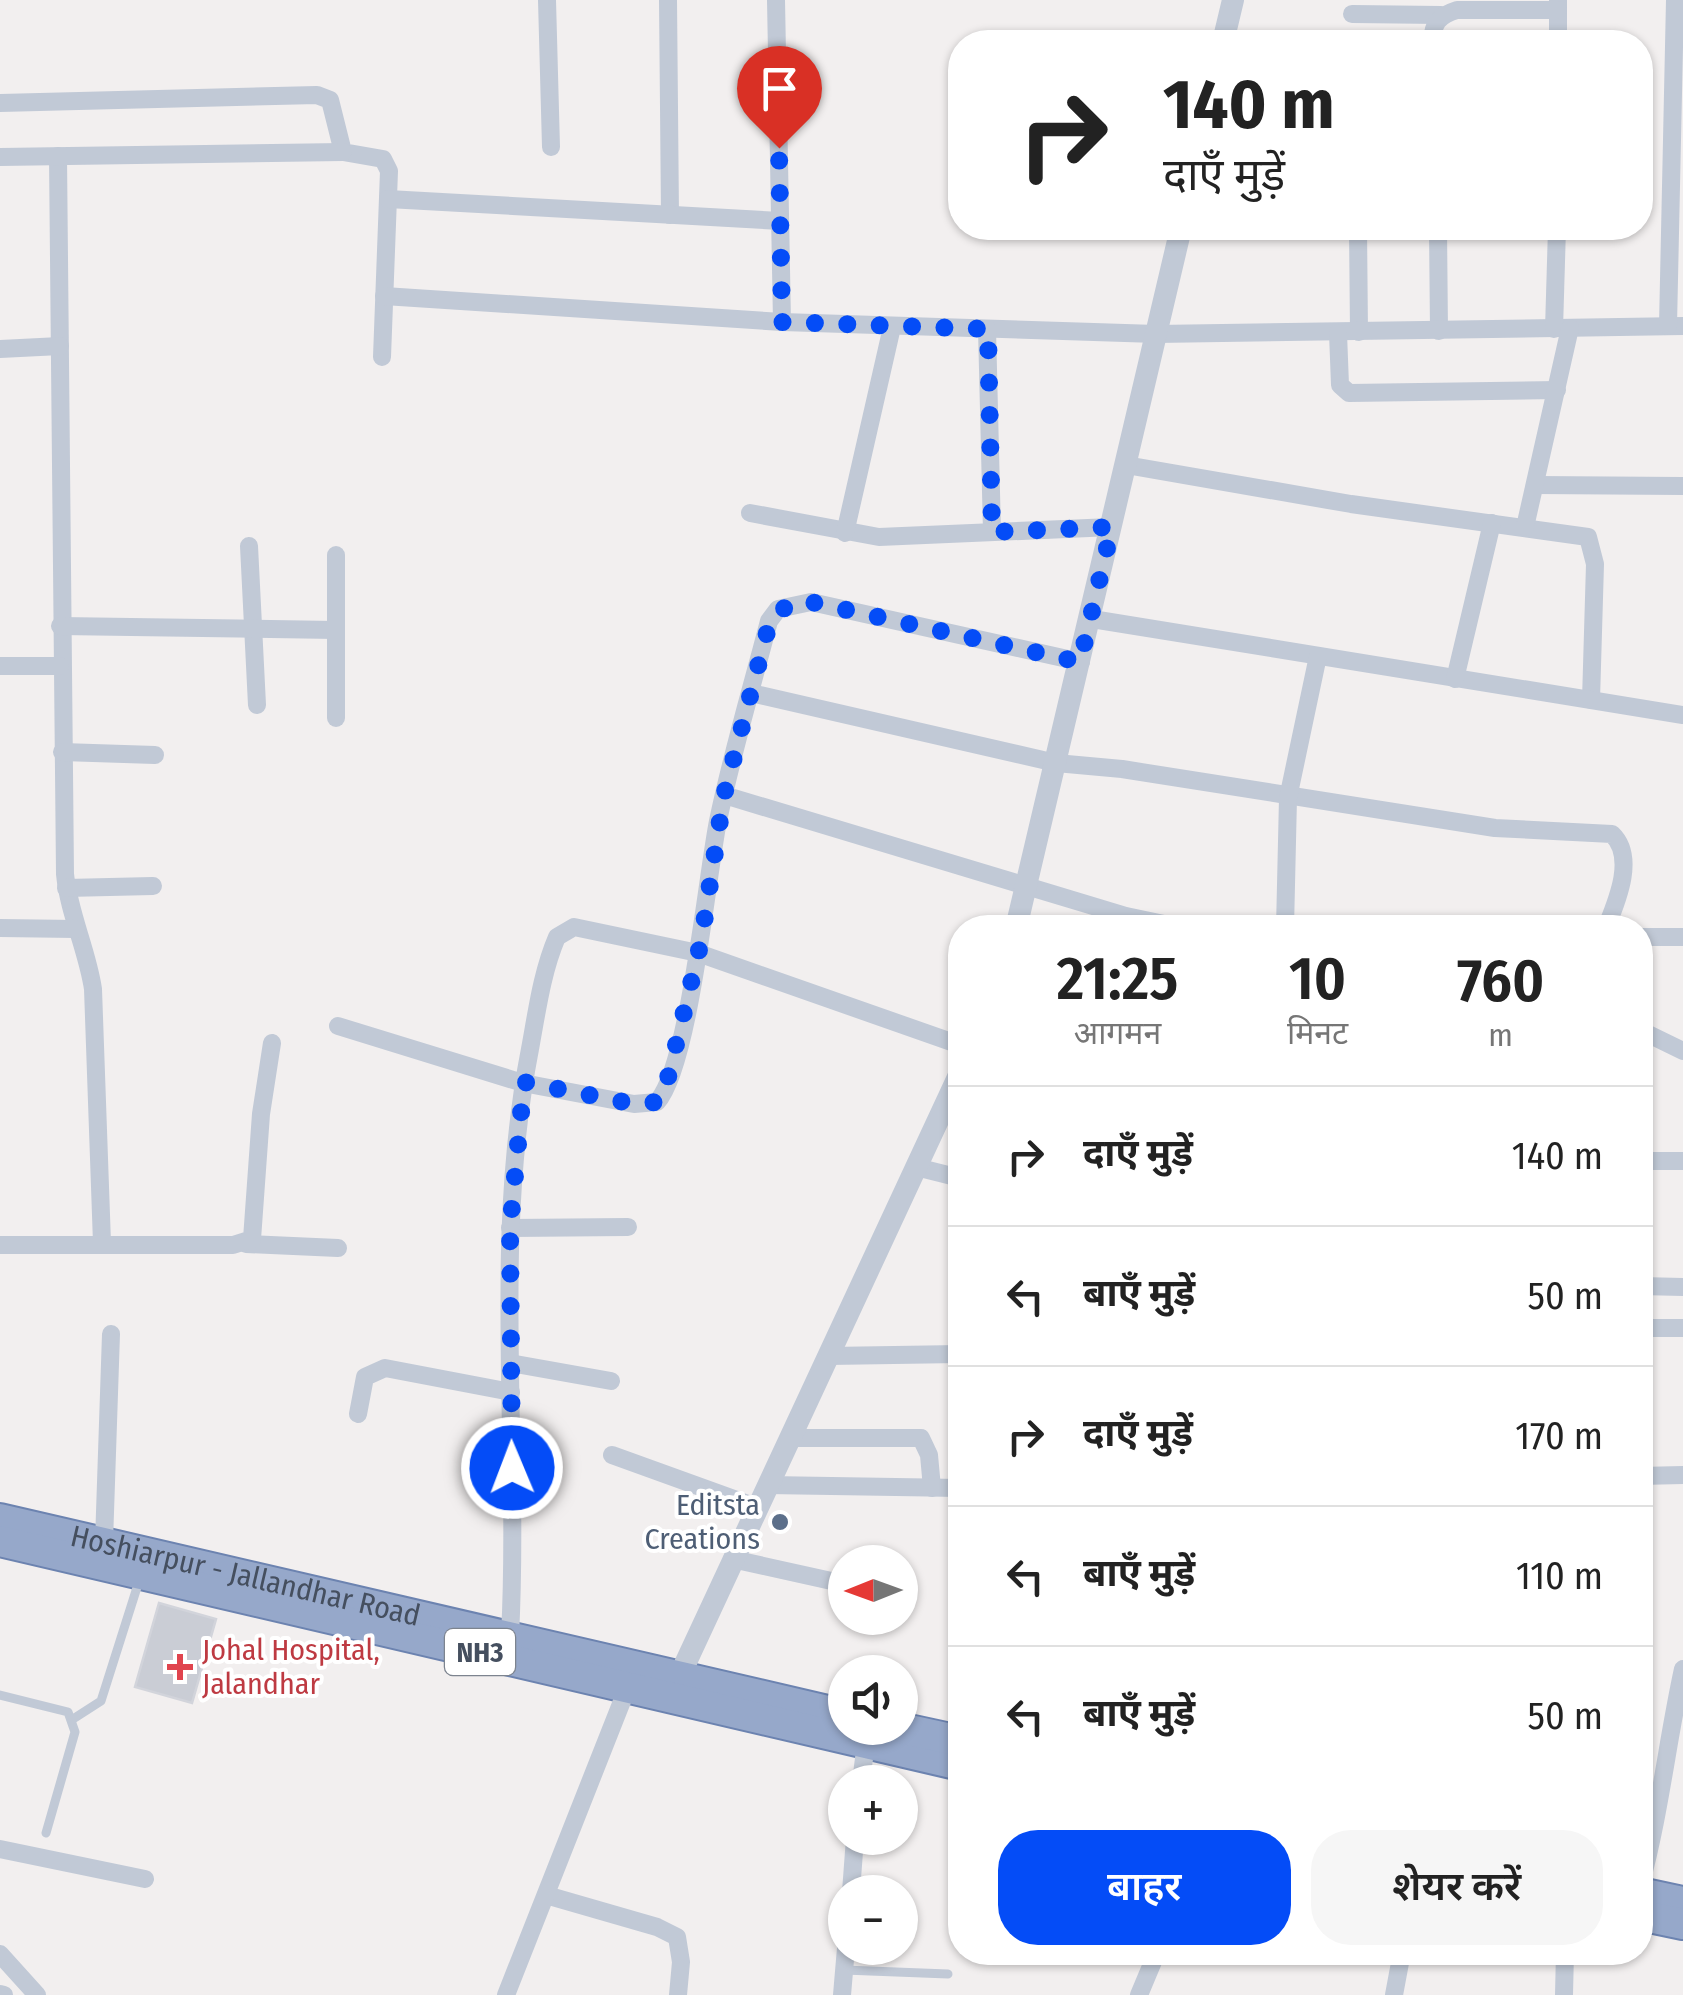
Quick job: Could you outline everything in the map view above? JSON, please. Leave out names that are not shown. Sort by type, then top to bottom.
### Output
[{"type":"highway","name":"Hoshiarpur - Jallandhar Road","points":[[0,1519],[510,1636],[631,1678],[679,1677],[717,1697],[828,1732]]},
{"type":"highway","name":"Hoshiarpur - Jallandhar Road","points":[[0,1541],[717,1697],[828,1713]]},
{"type":"highway","points":[[918,1732],[948,1738]]},
{"type":"highway","name":"Hoshiarpur - Jallandhar Road","points":[[870,1745],[948,1762]]},
{"type":"highway","points":[[1653,1896],[1683,1902]]},
{"type":"highway","points":[[1653,1918],[1683,1924]]},
{"type":"street","points":[[547,0],[551,147]]},
{"type":"street","points":[[668,0],[670,215]]},
{"type":"street","points":[[776,0],[782,322]]},
{"type":"street","points":[[1226,30],[1233,0]]},
{"type":"street","points":[[384,296],[782,322],[1156,334],[1676,326],[1675,0]]},
{"type":"street","points":[[1352,14],[1441,15],[1471,9],[1558,5]]},
{"type":"street","points":[[1433,30],[1441,15]]},
{"type":"street","points":[[0,103],[317,95],[333,105],[343,152]]},
{"type":"street","points":[[0,157],[343,152],[383,159],[389,172],[382,357]]},
{"type":"street","points":[[58,156],[60,666],[66,888],[93,989],[102,1243]]},
{"type":"street","points":[[388,199],[780,221]]},
{"type":"street","points":[[1020,915],[1178,240]]},
{"type":"street","points":[[1358,240],[1360,332]]},
{"type":"street","points":[[1438,240],[1438,330]]},
{"type":"street","points":[[1525,527],[1557,390],[1562,328],[1558,240]]},
{"type":"street","points":[[845,533],[892,326]]},
{"type":"street","points":[[988,329],[992,532]]},
{"type":"street","points":[[1338,333],[1340,386],[1348,393],[1557,390]]},
{"type":"street","points":[[0,349],[60,346]]},
{"type":"street","points":[[1126,465],[1492,523],[1579,532],[1592,544],[1590,700]]},
{"type":"street","points":[[1535,485],[1683,486]]},
{"type":"street","points":[[750,512],[879,537],[1112,527]]},
{"type":"street","points":[[1455,679],[1492,523]]},
{"type":"street","points":[[249,546],[257,705]]},
{"type":"street","points":[[336,555],[336,718]]},
{"type":"street","points":[[338,1026],[524,1082],[634,1104],[657,1102],[670,1080],[698,954],[724,795],[770,621],[790,603],[826,604],[1080,662]]},
{"type":"street","points":[[1092,619],[1683,715]]},
{"type":"street","points":[[60,626],[336,630]]},
{"type":"street","points":[[1285,915],[1288,798],[1318,656]]},
{"type":"street","points":[[0,666],[60,666]]},
{"type":"street","points":[[751,693],[1056,763],[1122,769],[1495,828],[1612,834],[1619,840],[1624,860],[1609,915]]},
{"type":"street","points":[[62,752],[154,755]]},
{"type":"street","points":[[724,795],[1126,915]]},
{"type":"street","points":[[66,888],[153,886]]},
{"type":"street","points":[[0,928],[76,929]]},
{"type":"street","points":[[510,1636],[510,1228],[524,1082],[552,949],[565,930],[590,929],[698,954],[948,1041]]},
{"type":"street","points":[[1653,936],[1683,937]]},
{"type":"street","points":[[1653,1036],[1683,1051]]},
{"type":"street","points":[[246,1244],[254,1234],[262,1114],[272,1044]]},
{"type":"street","points":[[679,1677],[948,1099]]},
{"type":"street","points":[[1653,1161],[1683,1162]]},
{"type":"street","points":[[916,1167],[948,1175]]},
{"type":"street","points":[[510,1228],[628,1227]]},
{"type":"street","points":[[0,1245],[246,1244],[338,1248]]},
{"type":"street","points":[[1653,1286],[1683,1286]]},
{"type":"street","points":[[1653,1328],[1683,1328]]},
{"type":"street","points":[[104,1542],[111,1334]]},
{"type":"street","points":[[828,1356],[948,1354]]},
{"type":"street","points":[[510,1364],[610,1381]]},
{"type":"street","points":[[358,1414],[365,1377],[385,1368],[511,1392]]},
{"type":"street","points":[[789,1438],[921,1438],[929,1455],[932,1488]]},
{"type":"street","points":[[612,1455],[756,1507]]},
{"type":"street","points":[[1653,1476],[1683,1475]]},
{"type":"street","points":[[768,1485],[948,1488]]},
{"type":"street","points":[[732,1559],[828,1580]]},
{"type":"street","points":[[1653,1837],[1664,1795],[1666,1758],[1683,1669]]},
{"type":"street","points":[[506,1995],[631,1678]]},
{"type":"street","points":[[0,1850],[145,1879]]},
{"type":"street","points":[[546,1895],[657,1927],[676,1937],[681,1962],[678,1995]]},
{"type":"street","points":[[0,1954],[37,1995]]},
{"type":"street","points":[[842,1995],[844,1965]]},
{"type":"street","points":[[1140,1995],[1152,1965]]},
{"type":"street","points":[[1394,1995],[1400,1965]]},
{"type":"street","points":[[1564,1995],[1565,1965]]},
{"type":"lane","points":[[73,1719],[102,1701],[142,1573]]},
{"type":"lane","points":[[0,1695],[68,1712],[73,1719],[75,1732],[46,1833]]},
{"type":"lane","points":[[844,1970],[948,1974]]},
{"type":"building","points":[[159,1603],[216,1619],[192,1703],[135,1687]]},
{"type":"place","name":"Editsta Creations","points":[[780,1522]]},
{"type":"place","name":"Johal Hospital, Jalandhar","points":[[180,1667]]},
{"type":"route","points":[[512,1468],[510,1228],[524,1082],[634,1104],[657,1102],[664,1094],[701,942],[724,795],[770,621],[778,609],[790,603],[811,602],[1080,662],[1112,527],[992,532],[988,329],[782,322],[779,148]]}]
